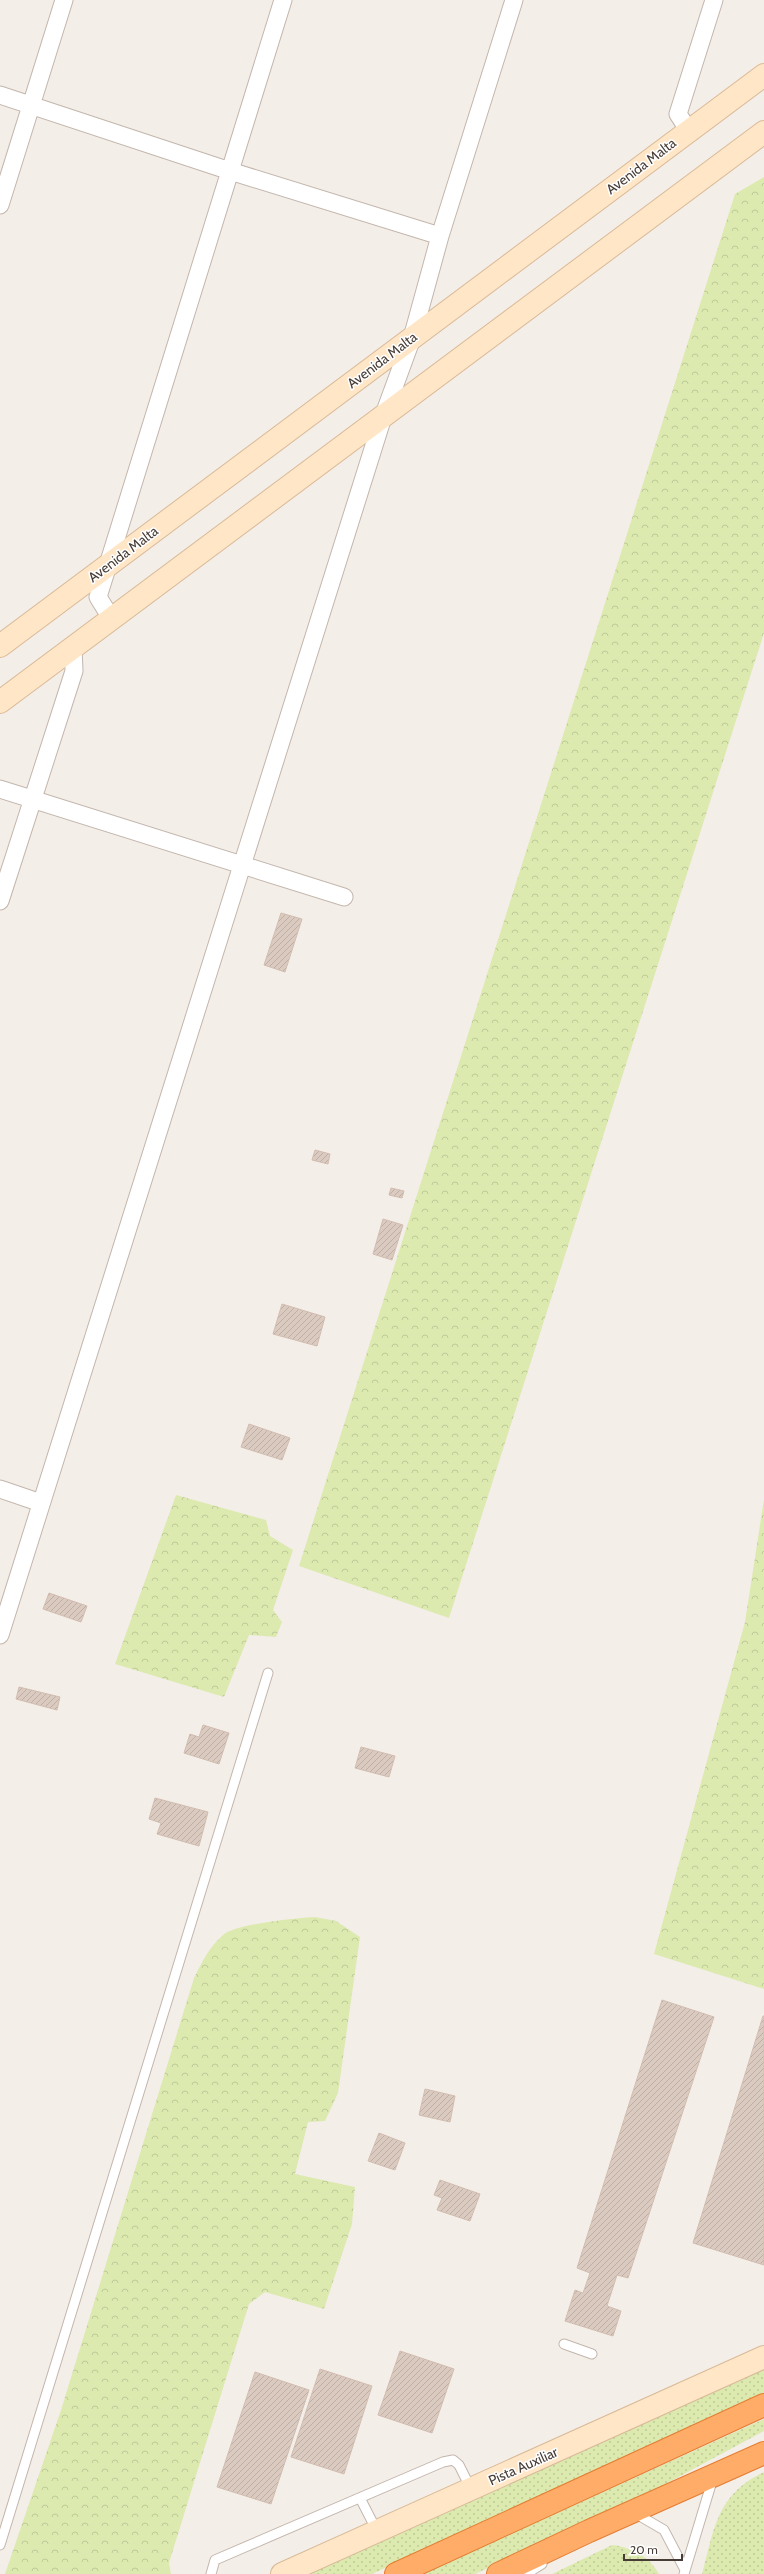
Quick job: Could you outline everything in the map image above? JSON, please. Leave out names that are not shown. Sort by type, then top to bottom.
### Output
[{"type":"highway","points":[[396,2574],[764,2405]]},
{"type":"highway","points":[[714,2475],[764,2449]]},
{"type":"highway","points":[[498,2574],[589,2531],[764,2453]]},
{"type":"street","points":[[0,205],[64,0]]},
{"type":"street","points":[[112,618],[98,597],[283,0]]},
{"type":"street","points":[[0,1635],[383,417],[412,338],[440,236],[514,0]]},
{"type":"street","points":[[689,130],[678,114],[714,0]]},
{"type":"street","name":"Avenida Malta","points":[[0,646],[764,74]]},
{"type":"street","points":[[0,95],[230,171],[440,236]]},
{"type":"street","points":[[0,702],[764,132]]},
{"type":"street","points":[[0,901],[74,671],[73,647]]},
{"type":"street","points":[[0,789],[344,897]]},
{"type":"street","points":[[0,1489],[42,1503]]},
{"type":"street","name":"Pista Auxiliar","points":[[282,2574],[764,2357]]},
{"type":"lane","points":[[0,2545],[268,1673]]},
{"type":"lane","points":[[564,2344],[592,2354]]},
{"type":"lane","points":[[211,2574],[215,2560],[443,2462],[452,2460],[459,2465],[471,2489]]},
{"type":"lane","points":[[685,2572],[714,2475]]},
{"type":"lane","points":[[360,2498],[377,2531]]},
{"type":"lane","points":[[633,2512],[664,2530],[685,2572]]},
{"type":"lane","points":[[526,2574],[589,2531]]},
{"type":"green space","points":[[764,177],[764,633],[449,1618],[299,1566],[735,194]]},
{"type":"green space","points":[[176,1495],[266,1520],[270,1536],[293,1550],[273,1610],[282,1622],[276,1637],[249,1635],[224,1697],[115,1664]]},
{"type":"green space","points":[[764,1499],[764,1989],[654,1954],[745,1622]]},
{"type":"green space","points":[[315,1917],[336,1921],[360,1937],[338,2093],[325,2121],[308,2122],[295,2174],[355,2187],[352,2224],[324,2309],[265,2292],[249,2304],[169,2563],[171,2574],[5,2574],[61,2410],[194,1978],[210,1950],[223,1935],[230,1931],[267,1922]]},
{"type":"green space","points":[[764,2369],[764,2393],[372,2574],[308,2574]]},
{"type":"green space","points":[[764,2419],[764,2431],[645,2495],[475,2574],[423,2574]]},
{"type":"green space","points":[[764,2472],[764,2574],[702,2574],[714,2528],[727,2502],[736,2491],[748,2481]]},
{"type":"green space","points":[[612,2545],[626,2548],[639,2554],[651,2563],[659,2574],[552,2574]]},
{"type":"building","points":[[281,913],[302,919],[285,972],[264,965]]},
{"type":"building","points":[[315,1150],[330,1154],[328,1164],[312,1160]]},
{"type":"building","points":[[391,1188],[404,1191],[402,1198],[389,1195]]},
{"type":"building","points":[[383,1219],[403,1225],[392,1260],[373,1254]]},
{"type":"building","points":[[282,1304],[325,1317],[317,1346],[273,1334]]},
{"type":"building","points":[[249,1424],[290,1438],[282,1460],[241,1447]]},
{"type":"building","points":[[49,1593],[87,1606],[81,1622],[43,1609]]},
{"type":"building","points":[[19,1687],[60,1697],[57,1710],[16,1699]]},
{"type":"building","points":[[203,1725],[229,1733],[219,1764],[184,1753],[190,1734],[199,1737]]},
{"type":"building","points":[[361,1747],[395,1756],[389,1777],[355,1768]]},
{"type":"building","points":[[155,1798],[208,1812],[199,1846],[157,1834],[161,1823],[149,1819]]},
{"type":"building","points":[[662,2000],[714,2017],[628,2278],[617,2275],[607,2306],[621,2311],[613,2336],[565,2321],[575,2290],[583,2293],[590,2273],[577,2268]]},
{"type":"building","points":[[764,2016],[764,2265],[693,2243]]},
{"type":"building","points":[[425,2089],[455,2096],[450,2122],[419,2115]]},
{"type":"building","points":[[379,2133],[405,2143],[395,2170],[368,2161]]},
{"type":"building","points":[[440,2180],[480,2194],[470,2221],[437,2210],[442,2198],[434,2195]]},
{"type":"building","points":[[400,2351],[454,2369],[432,2433],[378,2415]]},
{"type":"building","points":[[320,2369],[372,2386],[344,2474],[291,2457]]},
{"type":"building","points":[[255,2372],[309,2390],[271,2504],[217,2487]]}]
